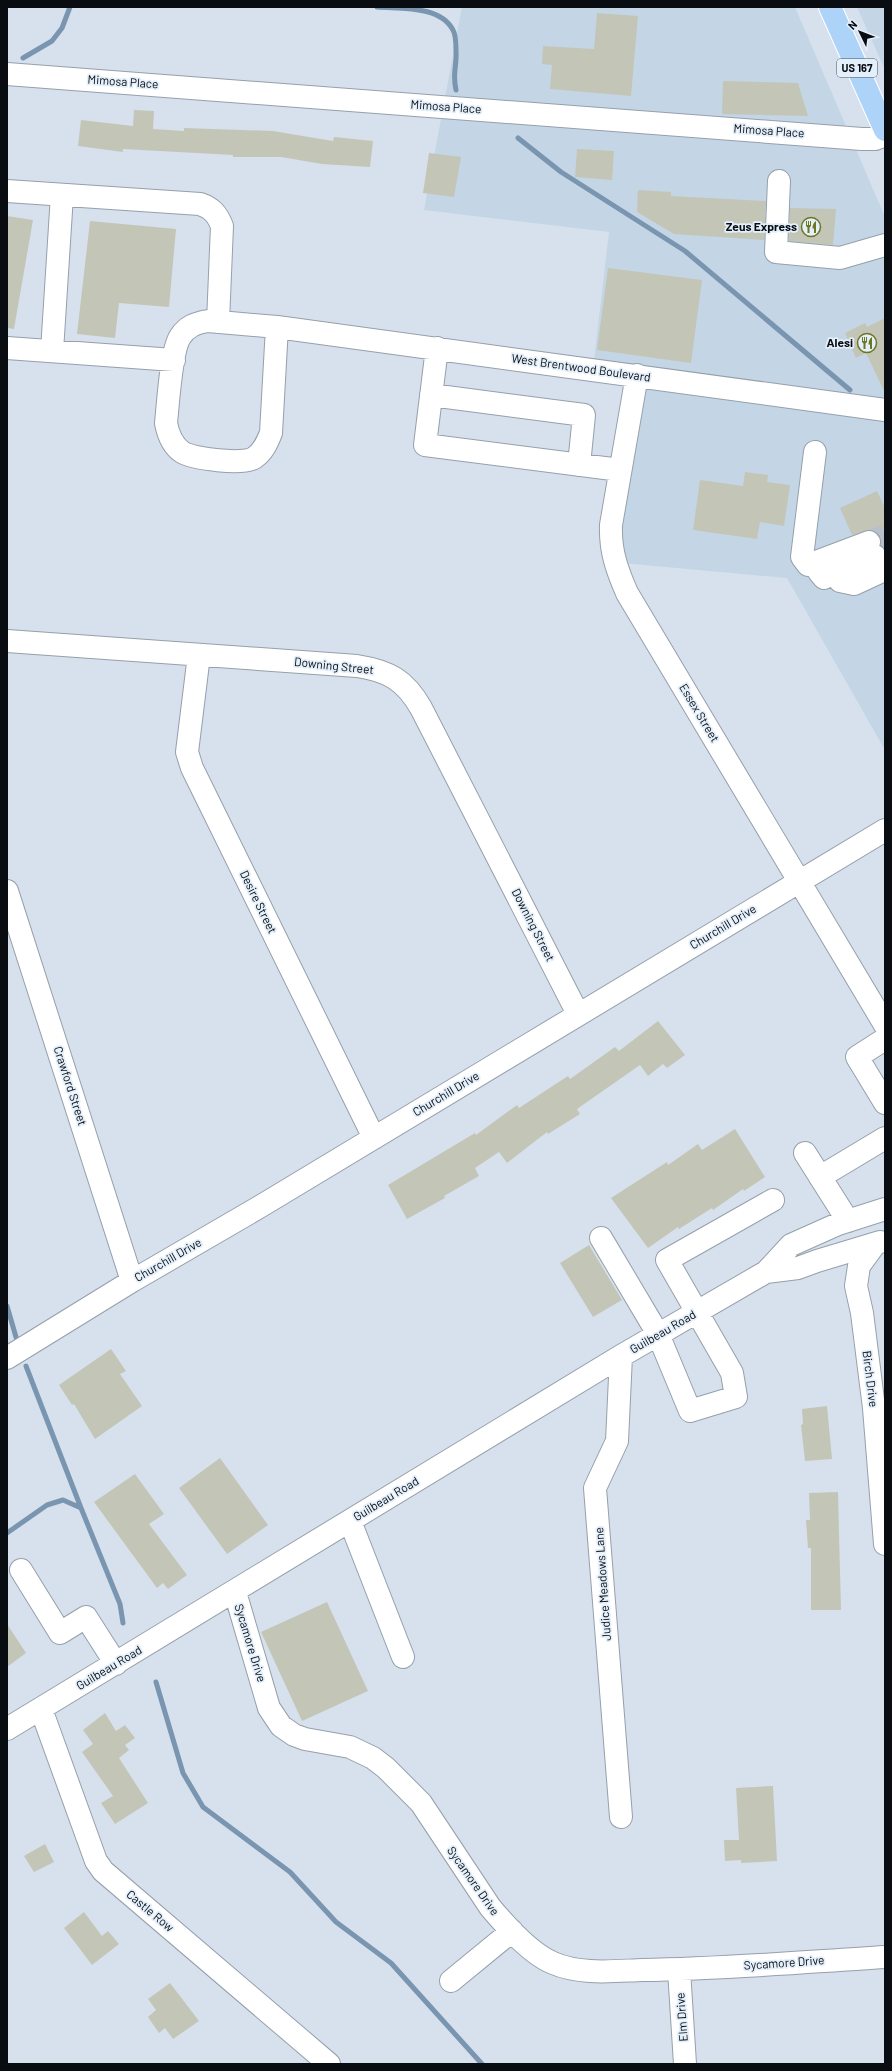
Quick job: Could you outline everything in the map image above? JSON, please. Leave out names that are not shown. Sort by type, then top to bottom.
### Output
[{"type":"main road","name":"US 167","points":[[830,7],[885,130]]},
{"type":"street","name":"Mimosa Place","points":[[7,74],[854,138],[875,139],[885,135]]},
{"type":"street","points":[[779,182],[776,252],[840,258],[885,245]]},
{"type":"street","points":[[7,191],[200,204],[215,212],[222,226],[218,322]]},
{"type":"street","points":[[52,351],[62,195]]},
{"type":"street","name":"West Brentwood Boulevard","points":[[277,327],[271,433],[267,444],[253,459],[243,462],[191,456],[181,452],[173,444],[168,434],[166,423],[177,342],[187,328],[197,322],[218,322],[277,327],[885,410]]},
{"type":"street","points":[[7,348],[174,360]]},
{"type":"street","points":[[437,348],[425,445],[620,470]]},
{"type":"street","name":"Essex Street","points":[[637,375],[620,470],[610,543],[615,568],[627,593],[800,880],[885,1025]]},
{"type":"street","points":[[431,396],[584,415],[579,465]]},
{"type":"street","points":[[815,452],[802,557],[823,574]]},
{"type":"street","points":[[823,574],[875,556],[823,574]]},
{"type":"street","name":"Downing Street","points":[[7,641],[362,667],[386,673],[406,685],[421,708],[578,1014]]},
{"type":"street","name":"Desire Street","points":[[199,655],[187,752],[192,768],[374,1138]]},
{"type":"street","name":"Churchill Drive","points":[[7,1358],[132,1281],[374,1138],[885,830]]},
{"type":"street","name":"Crawford Street","points":[[7,891],[132,1281]]},
{"type":"street","points":[[885,1039],[857,1057],[885,1103]]},
{"type":"street","points":[[820,1177],[885,1138]]},
{"type":"street","points":[[805,1153],[848,1221]]},
{"type":"street","points":[[601,1238],[658,1334],[690,1411],[736,1397],[732,1373],[667,1260],[773,1200]]},
{"type":"street","name":"Guilbeau Road","points":[[7,1729],[621,1356],[766,1272],[791,1245],[848,1221],[885,1209]]},
{"type":"street","name":"Guilbeau Road","points":[[766,1272],[798,1268],[882,1237]]},
{"type":"street","name":"Birch Drive","points":[[882,1237],[859,1266],[856,1286],[862,1313],[874,1408],[885,1544]]},
{"type":"street","points":[[817,1261],[832,1266],[844,1274],[856,1286]]},
{"type":"street","name":"Judice Meadows Lane","points":[[621,1356],[616,1441],[595,1488],[621,1817]]},
{"type":"street","points":[[350,1521],[403,1657]]},
{"type":"street","points":[[21,1570],[60,1633],[86,1616],[116,1664]]},
{"type":"street","name":"Sycamore Drive","points":[[234,1592],[269,1708],[281,1726],[294,1735],[305,1740],[350,1747],[373,1758],[386,1768],[421,1803],[490,1907],[512,1931],[533,1950],[552,1963],[570,1969],[605,1971],[679,1970],[885,1957]]},
{"type":"street","name":"Castle Row","points":[[41,1709],[96,1861],[103,1870],[329,2064]]},
{"type":"street","points":[[451,1981],[512,1931]]},
{"type":"street","name":"Elm Drive","points":[[679,1970],[685,2064]]},
{"type":"shaded area","points":[[462,7],[795,7],[885,217],[885,750],[787,578],[622,563],[617,538],[646,376],[593,369],[609,232],[424,210]]},
{"type":"shaded area","points":[[857,7],[885,7],[885,70]]},
{"type":"building","points":[[597,13],[638,16],[631,96],[550,89],[552,65],[542,64],[543,46],[594,49]]},
{"type":"building","points":[[723,81],[798,83],[808,116],[722,114]]},
{"type":"building","points":[[134,110],[154,111],[153,129],[184,131],[184,128],[273,131],[333,141],[334,137],[373,141],[370,167],[322,164],[281,157],[233,157],[233,155],[123,149],[123,152],[78,146],[81,120],[133,126]]},
{"type":"building","points":[[577,149],[614,151],[612,180],[575,177]]},
{"type":"building","points":[[429,153],[461,157],[454,197],[423,193]]},
{"type":"building","points":[[638,190],[671,192],[671,196],[766,201],[764,240],[674,234],[637,212]]},
{"type":"building","name":"Zeus Express","points":[[790,208],[836,209],[833,245],[789,241]]},
{"type":"building","points":[[7,216],[33,220],[14,329],[7,328]]},
{"type":"building","points":[[90,221],[176,229],[169,307],[119,303],[115,338],[77,334]]},
{"type":"building","points":[[608,268],[702,280],[691,363],[597,350]]},
{"type":"building","name":"Alesi","points":[[885,318],[885,393],[866,353],[856,358],[845,333],[865,323],[867,327]]},
{"type":"building","points":[[745,472],[768,475],[767,482],[790,485],[784,526],[760,522],[757,539],[693,530],[700,480],[743,486]]},
{"type":"building","points":[[877,491],[885,508],[885,549],[881,545],[881,537],[871,530],[852,535],[840,508]]},
{"type":"building","points":[[658,1021],[685,1055],[667,1068],[663,1064],[648,1076],[640,1065],[577,1109],[580,1114],[548,1134],[547,1132],[507,1163],[499,1152],[475,1168],[479,1176],[444,1196],[445,1198],[407,1219],[388,1185],[475,1133],[476,1135],[517,1105],[519,1108],[568,1076],[570,1079],[615,1047],[619,1051]]},
{"type":"building","points":[[735,1129],[765,1177],[744,1191],[743,1189],[713,1210],[712,1208],[679,1229],[678,1227],[648,1248],[611,1198],[667,1162],[668,1165],[698,1144],[702,1150]]},
{"type":"building","points":[[589,1245],[622,1300],[593,1317],[560,1263]]},
{"type":"building","points":[[111,1349],[126,1371],[120,1374],[142,1406],[95,1439],[74,1404],[72,1405],[59,1385]]},
{"type":"building","points":[[827,1406],[832,1459],[805,1461],[801,1425],[803,1424],[802,1409]]},
{"type":"building","points":[[220,1458],[268,1525],[227,1554],[179,1488]]},
{"type":"building","points":[[135,1474],[164,1514],[149,1524],[187,1575],[168,1589],[163,1583],[157,1588],[94,1502]]},
{"type":"building","points":[[838,1492],[841,1610],[811,1610],[811,1548],[808,1548],[806,1520],[810,1520],[809,1493]]},
{"type":"building","points":[[327,1602],[368,1691],[302,1721],[261,1632]]},
{"type":"building","points":[[7,1624],[26,1653],[7,1667]]},
{"type":"building","points":[[105,1713],[116,1731],[125,1725],[135,1738],[125,1745],[129,1750],[119,1758],[148,1803],[115,1824],[101,1803],[113,1796],[82,1752],[93,1744],[83,1730]]},
{"type":"building","points":[[773,1786],[777,1861],[741,1863],[741,1860],[725,1861],[724,1840],[739,1840],[736,1788]]},
{"type":"building","points":[[45,1844],[54,1862],[34,1872],[24,1856]]},
{"type":"building","points":[[84,1912],[102,1936],[108,1931],[119,1944],[92,1965],[64,1928]]},
{"type":"building","points":[[170,1983],[199,2021],[173,2039],[165,2028],[159,2033],[148,2017],[156,2010],[148,1999]]},
{"type":"waterway","points":[[23,58],[52,41],[62,28],[70,7]]},
{"type":"waterway","points":[[377,7],[429,12],[439,16],[447,22],[454,32],[456,43],[454,79],[456,90]]},
{"type":"waterway","points":[[518,138],[561,172],[685,251],[850,390]]},
{"type":"waterway","points":[[7,1306],[18,1344]]},
{"type":"waterway","points":[[26,1366],[81,1508]]},
{"type":"waterway","points":[[7,1533],[47,1505],[63,1500],[81,1508],[120,1604],[123,1623]]},
{"type":"waterway","points":[[156,1682],[183,1773],[203,1807],[290,1872],[336,1922],[391,1963],[482,2064]]},
{"type":"tunnel","points":[[869,542],[885,535]]},
{"type":"place","name":"Zeus Express","points":[[811,227]]},
{"type":"place","name":"Alesi","points":[[867,343]]}]
